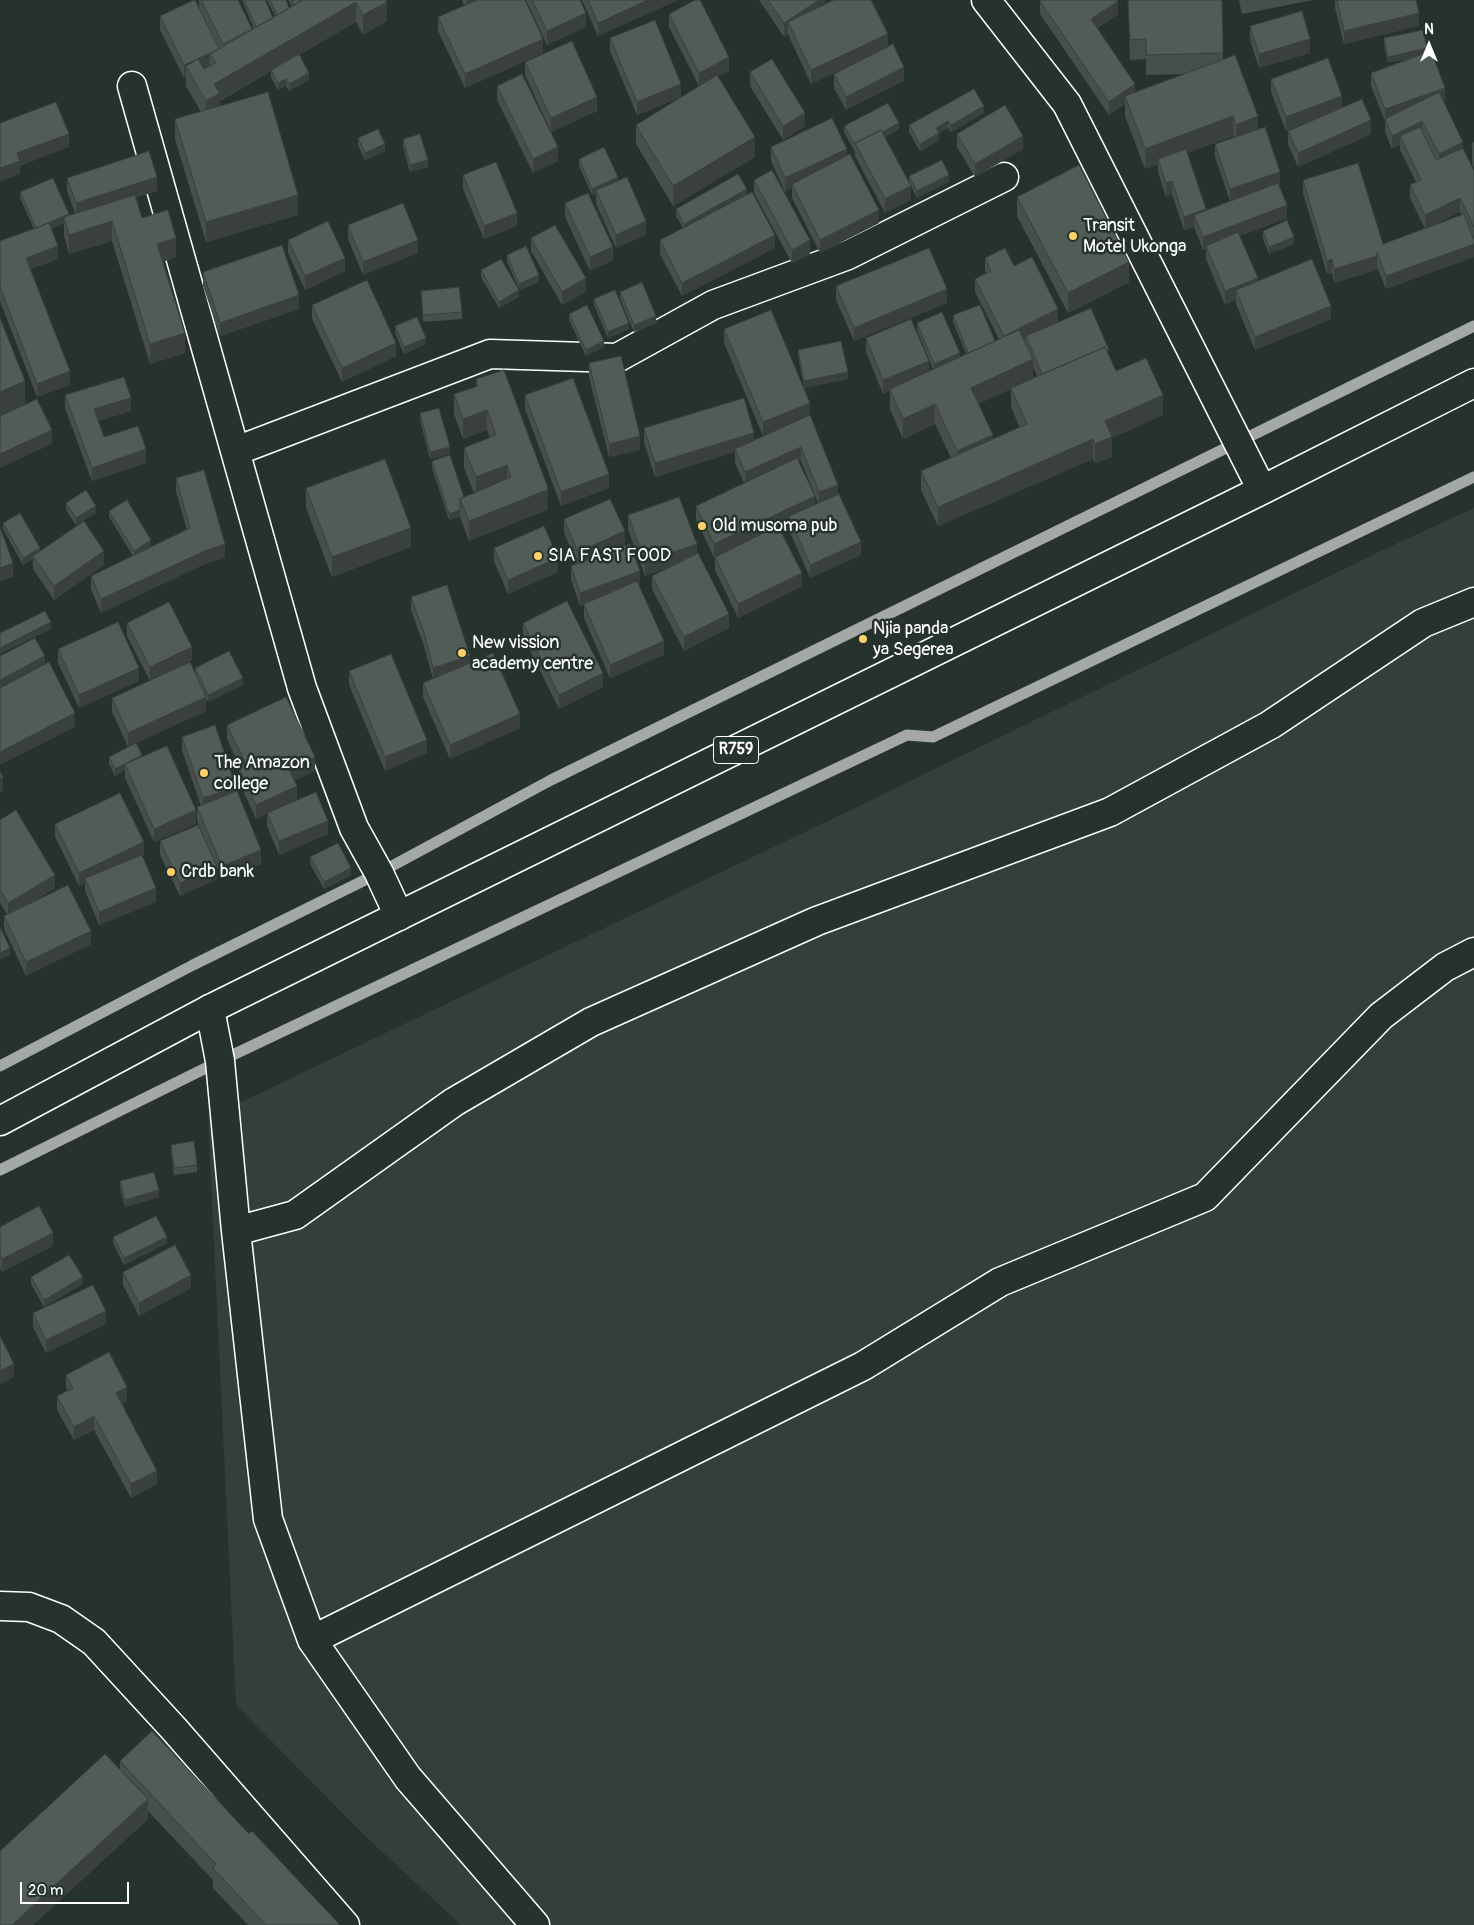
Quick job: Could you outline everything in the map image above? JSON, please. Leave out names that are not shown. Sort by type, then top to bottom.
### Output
[{"type":"main road","points":[[986,0],[1067,104],[1262,490]]},
{"type":"main road","points":[[132,86],[302,688],[354,828],[399,916]]},
{"type":"main road","points":[[236,451],[490,354],[617,358],[713,305],[848,255],[1004,178]]},
{"type":"main road","name":"R759","points":[[0,1121],[210,1009],[1262,490],[1474,383]]},
{"type":"main road","points":[[236,1231],[295,1215],[454,1102],[591,1022],[818,921],[1110,812],[1270,724],[1423,623],[1474,602]]},
{"type":"main road","points":[[312,1640],[863,1366],[1000,1282],[1205,1196],[1381,1016],[1445,967],[1474,952]]},
{"type":"main road","points":[[210,1009],[220,1061],[236,1231],[268,1519],[312,1640],[408,1778],[535,1925]]},
{"type":"main road","points":[[0,1606],[30,1607],[61,1619],[94,1642],[174,1729],[345,1925]]},
{"type":"shaded area","points":[[1474,508],[1474,1925],[461,1925],[362,1833],[236,1705],[208,1118],[857,807],[1385,549]]},
{"type":"building","points":[[194,0],[219,49],[184,65],[160,16]]},
{"type":"building","points":[[201,0],[238,0],[252,29],[223,44]]},
{"type":"building","points":[[244,0],[265,0],[273,18],[256,27]]},
{"type":"building","points":[[270,0],[286,0],[289,8],[277,15]]},
{"type":"building","points":[[292,0],[303,0],[294,5]]},
{"type":"building","points":[[303,0],[386,0],[387,2],[363,15],[356,2],[214,84],[220,93],[206,101],[186,66],[198,59],[204,69],[216,63],[210,54]]},
{"type":"building","points":[[477,0],[525,0],[543,39],[465,74],[438,17]]},
{"type":"building","points":[[532,0],[580,0],[586,13],[547,31]]},
{"type":"building","points":[[588,0],[648,0],[598,23]]},
{"type":"building","points":[[695,0],[700,0],[729,57],[699,73],[669,14]]},
{"type":"building","points":[[768,0],[819,0],[784,23]]},
{"type":"building","points":[[834,0],[871,0],[888,34],[811,70],[788,22]]},
{"type":"building","points":[[1041,0],[1118,0],[1091,19],[1135,84],[1109,102]]},
{"type":"building","points":[[1128,0],[1222,0],[1223,53],[1146,55],[1146,39],[1130,40]]},
{"type":"building","points":[[1337,0],[1416,0],[1419,13],[1344,31]]},
{"type":"building","points":[[1302,11],[1310,39],[1259,54],[1250,26]]},
{"type":"building","points":[[655,20],[681,84],[637,102],[610,38]]},
{"type":"building","points":[[1423,30],[1427,48],[1388,57],[1384,38]]},
{"type":"building","points":[[572,41],[597,97],[551,118],[525,62]]},
{"type":"building","points":[[893,44],[904,67],[846,97],[834,74]]},
{"type":"building","points":[[1431,51],[1445,88],[1385,109],[1371,73]]},
{"type":"building","points":[[299,54],[309,73],[289,84],[286,79],[278,83],[271,70]]},
{"type":"building","points":[[1235,55],[1258,116],[1236,125],[1233,116],[1145,149],[1125,96]]},
{"type":"building","points":[[1328,58],[1342,96],[1286,117],[1271,79]]},
{"type":"building","points":[[772,59],[805,113],[783,126],[750,72]]},
{"type":"building","points":[[522,74],[558,147],[533,159],[497,86]]},
{"type":"building","points":[[717,75],[755,137],[673,186],[636,125]]},
{"type":"building","points":[[974,89],[984,106],[951,125],[948,121],[936,128],[939,133],[920,144],[909,125]]},
{"type":"building","points":[[268,92],[298,195],[206,222],[175,119]]},
{"type":"building","points":[[1439,92],[1463,142],[1439,154],[1422,121],[1392,136],[1385,119]]},
{"type":"building","points":[[1362,99],[1371,120],[1298,153],[1288,131]]},
{"type":"building","points":[[56,102],[69,134],[17,153],[20,161],[0,168],[0,123]]},
{"type":"building","points":[[888,103],[899,123],[855,143],[855,145],[844,126]]},
{"type":"building","points":[[1005,105],[1023,136],[975,164],[957,134]]},
{"type":"building","points":[[832,118],[847,149],[785,178],[771,147]]},
{"type":"building","points":[[1265,127],[1280,172],[1230,189],[1215,144]]},
{"type":"building","points":[[1420,127],[1436,160],[1463,148],[1474,171],[1474,227],[1460,198],[1425,215],[1410,185],[1421,180],[1400,136]]},
{"type":"building","points":[[378,129],[385,144],[365,153],[358,138]]},
{"type":"building","points":[[881,130],[911,186],[885,199],[855,143]]},
{"type":"building","points":[[420,134],[428,160],[410,165],[403,139]]},
{"type":"building","points":[[604,147],[618,177],[592,189],[579,159]]},
{"type":"building","points":[[1186,149],[1206,209],[1184,217],[1172,181],[1166,183],[1158,159]]},
{"type":"building","points":[[149,151],[157,177],[76,203],[67,178]]},
{"type":"building","points":[[850,154],[879,210],[820,240],[792,184]]},
{"type":"building","points":[[942,160],[949,175],[917,191],[909,176]]},
{"type":"building","points":[[496,162],[517,213],[484,226],[463,175]]},
{"type":"building","points":[[1358,163],[1383,244],[1464,214],[1474,244],[1386,276],[1377,252],[1377,256],[1334,269],[1332,259],[1327,261],[1303,180]]},
{"type":"building","points":[[1079,165],[1129,262],[1068,293],[1017,197]]},
{"type":"building","points":[[772,170],[810,240],[792,250],[754,180]]},
{"type":"building","points":[[738,174],[747,189],[684,224],[676,209]]},
{"type":"building","points":[[627,177],[646,221],[616,235],[596,190]]},
{"type":"building","points":[[53,178],[69,214],[36,228],[20,192]]},
{"type":"building","points":[[1278,183],[1287,205],[1203,237],[1194,215]]},
{"type":"building","points":[[752,192],[775,235],[682,283],[660,240]]},
{"type":"building","points":[[588,193],[613,247],[590,257],[565,203]]},
{"type":"building","points":[[135,195],[142,218],[168,210],[176,238],[157,244],[185,333],[150,344],[112,221],[69,235],[64,217]]},
{"type":"building","points":[[403,203],[418,240],[363,262],[348,225]]},
{"type":"building","points":[[1287,220],[1294,237],[1269,247],[1263,231]]},
{"type":"building","points":[[328,221],[345,258],[305,276],[288,240]]},
{"type":"building","points":[[49,223],[58,246],[26,258],[70,371],[37,384],[0,287],[0,241]]},
{"type":"building","points":[[555,225],[586,278],[562,292],[531,238]]},
{"type":"building","points":[[1238,232],[1258,278],[1225,291],[1206,246]]},
{"type":"building","points":[[282,245],[299,295],[220,323],[203,272]]},
{"type":"building","points":[[526,246],[539,275],[519,284],[507,255]]},
{"type":"building","points":[[929,248],[947,289],[854,328],[836,286]]},
{"type":"building","points":[[1005,248],[1014,266],[1032,257],[1058,309],[1004,336],[975,279],[991,271],[985,258]]},
{"type":"building","points":[[501,259],[519,290],[499,302],[481,270]]},
{"type":"building","points":[[1312,259],[1331,306],[1255,337],[1236,290]]},
{"type":"building","points":[[367,280],[396,343],[342,368],[312,305]]},
{"type":"building","points":[[642,282],[656,316],[634,325],[620,292]]},
{"type":"building","points":[[459,287],[462,312],[423,315],[421,291]]},
{"type":"building","points":[[615,290],[629,323],[608,332],[594,299]]},
{"type":"building","points":[[587,305],[604,341],[586,350],[569,314]]},
{"type":"building","points":[[980,305],[995,341],[968,353],[953,315]]},
{"type":"building","points":[[1091,308],[1109,350],[1107,351],[1105,347],[1042,374],[1026,336]]},
{"type":"building","points":[[771,310],[810,403],[763,422],[724,329]]},
{"type":"building","points":[[942,312],[960,353],[934,364],[917,323]]},
{"type":"building","points":[[417,317],[426,338],[404,347],[395,326]]},
{"type":"building","points":[[0,318],[25,381],[0,392]]},
{"type":"building","points":[[911,319],[929,361],[883,380],[866,338]]},
{"type":"building","points":[[1019,330],[1033,359],[971,388],[993,435],[957,451],[935,404],[903,419],[890,389]]},
{"type":"building","points":[[841,341],[848,372],[804,381],[798,350]]},
{"type":"building","points":[[1105,347],[1116,371],[1146,358],[1163,395],[1105,421],[1112,437],[1095,444],[1093,439],[938,507],[921,471],[1027,424],[1011,388]]},
{"type":"building","points":[[621,356],[640,436],[609,444],[589,363]]},
{"type":"building","points":[[504,370],[548,488],[469,521],[460,499],[511,477],[507,465],[476,477],[464,448],[496,435],[487,410],[463,419],[454,394],[478,386],[476,379]]},
{"type":"building","points":[[124,377],[131,398],[94,409],[104,437],[138,426],[146,449],[92,468],[65,395]]},
{"type":"building","points":[[573,378],[609,474],[561,492],[525,395]]},
{"type":"building","points":[[744,398],[754,433],[655,463],[644,428]]},
{"type":"building","points":[[37,399],[52,430],[0,454],[0,416]]},
{"type":"building","points":[[439,408],[450,447],[430,452],[420,413]]},
{"type":"building","points":[[810,415],[838,485],[819,492],[801,447],[745,472],[735,449]]},
{"type":"building","points":[[450,455],[464,497],[460,499],[460,510],[449,514],[432,461]]},
{"type":"building","points":[[797,458],[815,496],[714,544],[696,506]]},
{"type":"building","points":[[385,459],[411,528],[332,557],[306,488]]},
{"type":"building","points":[[204,470],[225,544],[207,550],[101,599],[91,576],[190,528],[176,478]]},
{"type":"building","points":[[86,490],[96,506],[76,518],[66,503]]},
{"type":"building","points":[[839,494],[861,542],[810,565],[789,516]]},
{"type":"building","points":[[679,497],[697,544],[645,562],[628,515]]},
{"type":"building","points":[[610,499],[625,531],[578,552],[564,519]]},
{"type":"building","points":[[127,500],[151,540],[134,551],[109,511]]},
{"type":"building","points":[[20,513],[40,548],[23,558],[3,523]]},
{"type":"building","points":[[84,521],[104,551],[54,586],[33,556]]},
{"type":"building","points":[[544,526],[558,558],[508,580],[494,548]]},
{"type":"building","points":[[778,526],[802,573],[738,604],[715,557]]},
{"type":"building","points":[[0,527],[13,563],[0,568]]},
{"type":"building","points":[[630,544],[640,571],[580,593],[571,566]]},
{"type":"building","points":[[698,553],[729,614],[684,637],[652,576]]},
{"type":"building","points":[[637,581],[664,641],[610,665],[584,604]]},
{"type":"building","points":[[447,585],[470,656],[433,668],[424,632],[411,597]]},
{"type":"building","points":[[567,601],[603,673],[559,695],[523,623]]},
{"type":"building","points":[[169,602],[192,647],[150,667],[127,623]]},
{"type":"building","points":[[45,611],[51,622],[0,648],[0,633]]},
{"type":"building","points":[[118,622],[139,668],[79,695],[58,649]]},
{"type":"building","points":[[35,638],[45,656],[0,680],[0,656]]},
{"type":"building","points":[[229,651],[243,678],[208,695],[195,668]]},
{"type":"building","points":[[493,653],[520,714],[450,745],[423,683]]},
{"type":"building","points":[[391,654],[427,740],[385,757],[349,671]]},
{"type":"building","points":[[49,662],[75,713],[0,752],[0,688]]},
{"type":"building","points":[[190,662],[206,697],[128,733],[112,698]]},
{"type":"building","points":[[286,697],[315,757],[289,769],[297,786],[256,805],[239,768],[246,764],[227,725]]},
{"type":"building","points":[[215,725],[236,787],[203,798],[182,737]]},
{"type":"building","points":[[136,743],[142,755],[115,769],[109,757]]},
{"type":"building","points":[[167,746],[196,810],[154,829],[125,764]]},
{"type":"building","points":[[237,791],[261,850],[222,866],[197,807]]},
{"type":"building","points":[[316,792],[328,821],[279,841],[267,813]]},
{"type":"building","points":[[120,793],[144,842],[79,873],[55,824]]},
{"type":"building","points":[[16,810],[55,875],[8,903],[0,889],[0,820]]},
{"type":"building","points":[[198,825],[217,866],[180,883],[160,841]]},
{"type":"building","points":[[338,843],[351,868],[324,882],[310,857]]},
{"type":"building","points":[[142,855],[156,888],[99,912],[85,878]]},
{"type":"building","points":[[68,885],[91,931],[26,962],[4,916]]},
{"type":"building","points":[[0,927],[10,948],[0,953]]},
{"type":"building","points":[[194,1141],[197,1165],[174,1168],[171,1145]]},
{"type":"building","points":[[154,1172],[159,1190],[125,1200],[120,1181]]},
{"type":"building","points":[[39,1206],[53,1233],[2,1259],[0,1254],[0,1227]]},
{"type":"building","points":[[156,1216],[167,1237],[124,1258],[113,1237]]},
{"type":"building","points":[[175,1245],[191,1275],[139,1303],[123,1272]]},
{"type":"building","points":[[69,1255],[83,1277],[44,1300],[31,1277]]},
{"type":"building","points":[[93,1285],[106,1311],[46,1340],[33,1313]]},
{"type":"building","points":[[0,1336],[14,1364],[0,1371]]},
{"type":"building","points":[[109,1352],[127,1387],[116,1393],[157,1471],[131,1484],[94,1416],[74,1427],[57,1396],[73,1388],[66,1375]]},
{"type":"building","points":[[152,1731],[249,1834],[252,1831],[340,1925],[266,1925],[213,1868],[216,1864],[120,1761]]},
{"type":"building","points":[[105,1754],[148,1799],[12,1925],[0,1925],[0,1851]]},
{"type":"waterway","points":[[0,1066],[193,965],[379,873],[551,780],[1474,326]]},
{"type":"waterway","points":[[0,1170],[220,1061],[907,735],[933,737],[1474,477]]},
{"type":"place","name":"Transit Motel Ukonga","points":[[1073,236]]},
{"type":"place","name":"Old musoma pub","points":[[702,526]]},
{"type":"place","name":"SIA FAST FOOD","points":[[538,556]]},
{"type":"place","name":"Njia panda ya Segerea","points":[[863,639]]},
{"type":"place","name":"New vission academy centre","points":[[462,653]]},
{"type":"place","name":"The Amazon college","points":[[204,773]]},
{"type":"place","name":"Crdb bank","points":[[171,872]]}]
